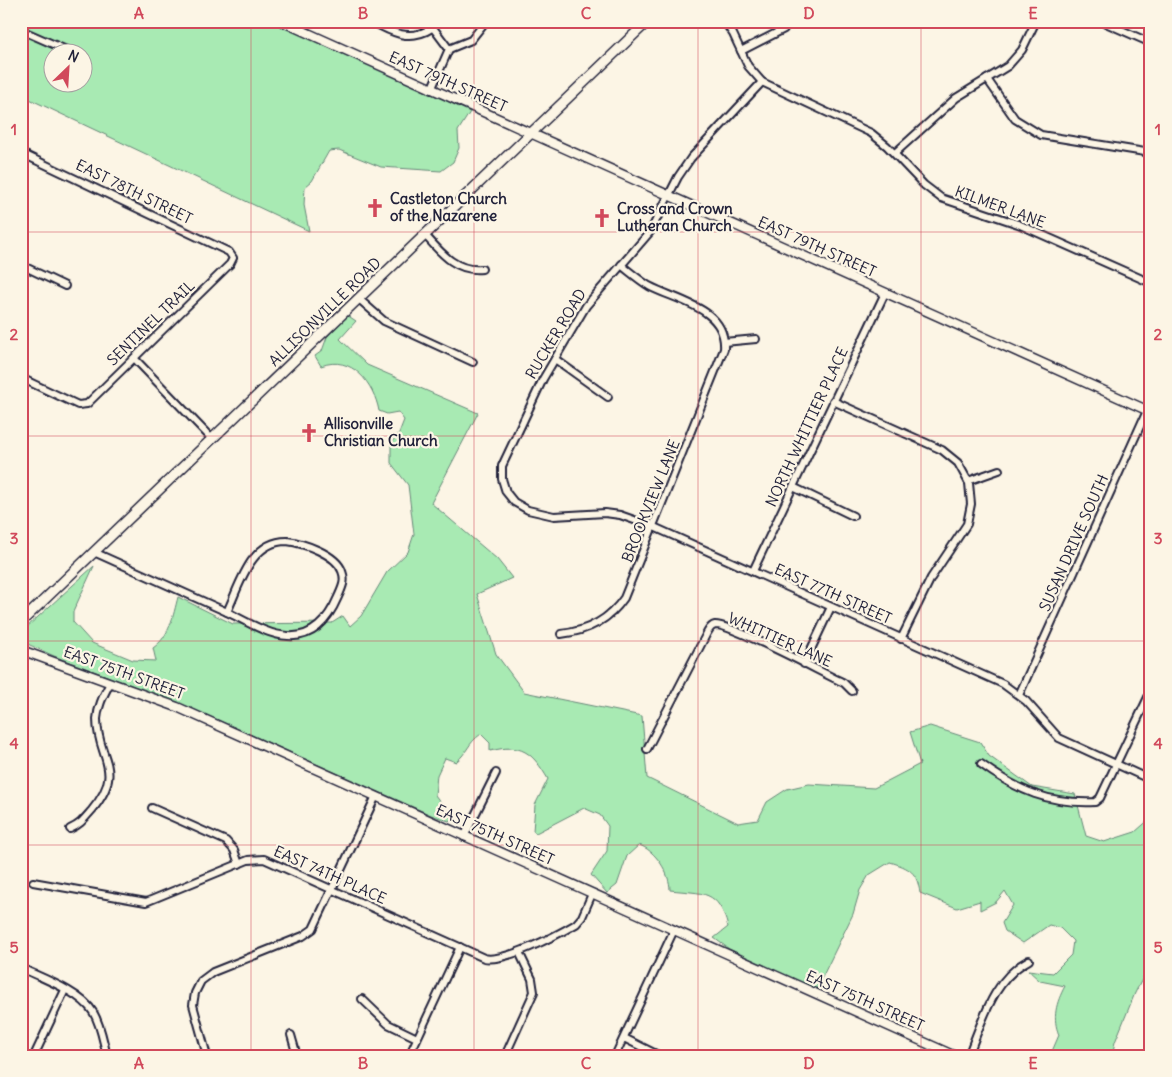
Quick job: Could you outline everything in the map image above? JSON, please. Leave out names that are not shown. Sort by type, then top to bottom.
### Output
[{"type":"main road","name":"ALLISONVILLE ROAD","points":[[21,622],[96,553],[212,439],[648,21]]},
{"type":"street","name":"EAST 79TH STREET","points":[[281,21],[1149,412]]},
{"type":"street","points":[[371,21],[392,33],[404,36],[417,35],[432,28]]},
{"type":"street","points":[[428,21],[449,48]]},
{"type":"street","points":[[431,90],[449,48],[471,40],[486,21]]},
{"type":"street","name":"KILMER LANE","points":[[724,21],[748,66],[762,82],[867,131],[895,153],[926,187],[941,198],[1018,224],[1151,283]]},
{"type":"street","points":[[895,153],[956,98],[1004,69],[1017,56],[1036,21]]},
{"type":"street","points":[[1101,21],[1151,43]]},
{"type":"street","points":[[741,51],[784,28]]},
{"type":"street","points":[[21,30],[48,42]]},
{"type":"street","points":[[987,79],[1015,119],[1041,135],[1151,153]]},
{"type":"street","name":"RUCKER ROAD","points":[[502,471],[506,455],[543,379],[586,306],[650,232],[681,173],[694,154],[733,116],[762,82]]},
{"type":"street","points":[[21,164],[24,154]]},
{"type":"street","name":"EAST 78TH STREET","points":[[24,154],[230,252],[232,257]]},
{"type":"street","points":[[425,235],[453,263],[471,269],[482,269]]},
{"type":"street","name":"SENTINEL TRAIL","points":[[21,378],[78,405],[84,404],[230,264],[232,257]]},
{"type":"street","points":[[621,265],[648,285],[709,314],[720,326],[724,342],[756,339]]},
{"type":"street","points":[[21,266],[65,286]]},
{"type":"street","name":"NORTH WHITTIER PLACE","points":[[753,572],[885,293]]},
{"type":"street","points":[[359,299],[384,321],[473,362]]},
{"type":"street","name":"BROOKVIEW LANE","points":[[561,634],[593,626],[616,609],[627,592],[722,359],[724,342]]},
{"type":"street","points":[[134,358],[212,439]]},
{"type":"street","points":[[555,359],[608,397]]},
{"type":"street","points":[[833,401],[942,450],[958,463],[968,481],[972,501],[967,524],[931,578],[901,638]]},
{"type":"street","name":"SUSAN DRIVE SOUTH","points":[[1019,695],[1149,412],[1151,402]]},
{"type":"street","points":[[968,481],[999,470]]},
{"type":"street","name":"EAST 77TH STREET","points":[[502,471],[506,492],[514,502],[528,510],[554,516],[613,514],[631,517],[1003,684],[1019,695],[1059,738],[1151,780]]},
{"type":"street","points":[[792,487],[853,516]]},
{"type":"street","points":[[96,553],[278,635],[293,636],[306,634],[321,625],[330,615],[343,587],[342,572],[330,558],[298,543],[284,541],[273,543],[262,548],[254,557],[227,612]]},
{"type":"street","points":[[804,664],[831,607]]},
{"type":"street","name":"WHITTIER LANE","points":[[647,749],[710,627],[715,625],[740,633],[846,684],[852,690]]},
{"type":"street","name":"EAST 75TH STREET","points":[[21,650],[177,707],[954,1056]]},
{"type":"street","points":[[70,829],[84,821],[107,786],[108,761],[99,735],[98,717],[101,700],[110,684]]},
{"type":"street","points":[[981,764],[1010,783],[1049,800],[1096,802],[1100,798],[1151,691]]},
{"type":"street","points":[[464,837],[496,773]]},
{"type":"street","points":[[207,1056],[193,1005],[195,992],[201,981],[213,972],[308,933],[315,926],[376,796]]},
{"type":"street","points":[[152,808],[226,842],[234,850],[239,864]]},
{"type":"street","name":"EAST 74TH PLACE","points":[[33,882],[146,902],[239,864],[254,859],[264,859],[492,960],[503,959],[576,924],[582,917],[592,894]]},
{"type":"street","points":[[616,1056],[674,930]]},
{"type":"street","points":[[409,1056],[460,947]]},
{"type":"street","points":[[506,1056],[534,992],[532,979],[519,952]]},
{"type":"street","points":[[968,1056],[1000,984],[1014,968],[1029,960]]},
{"type":"street","points":[[21,968],[83,1000],[93,1012],[107,1056]]},
{"type":"street","points":[[34,1056],[65,990]]},
{"type":"street","points":[[362,999],[388,1024],[417,1038]]},
{"type":"street","points":[[291,1035],[297,1056]]},
{"type":"street","points":[[624,1038],[660,1056]]},
{"type":"green space","points":[[21,21],[275,21],[470,112],[458,131],[459,148],[453,162],[441,171],[381,167],[339,150],[329,151],[312,181],[305,187],[304,205],[309,231],[21,95]]},
{"type":"green space","points":[[347,315],[356,321],[340,339],[367,365],[478,413],[431,503],[497,559],[512,578],[477,594],[496,654],[524,692],[642,716],[647,778],[738,823],[758,820],[767,802],[787,789],[809,784],[874,788],[920,764],[910,732],[930,726],[980,742],[989,756],[1032,787],[1075,794],[1086,836],[1104,842],[1135,832],[1151,818],[1151,962],[1135,993],[1115,1042],[1112,1056],[1050,1056],[1059,1035],[1055,1017],[1059,998],[1065,986],[1040,981],[1028,970],[1053,973],[1071,955],[1073,941],[1060,928],[1049,925],[1023,943],[1005,931],[1002,923],[1013,905],[1005,891],[996,902],[980,910],[980,901],[957,908],[920,893],[917,880],[911,872],[903,866],[890,862],[869,875],[860,890],[853,914],[816,990],[729,949],[714,938],[728,927],[720,906],[714,900],[701,893],[670,890],[667,876],[656,857],[639,845],[627,856],[617,885],[607,893],[591,875],[607,851],[608,826],[600,815],[584,808],[536,833],[533,831],[535,805],[548,779],[537,762],[525,752],[510,748],[490,751],[490,743],[481,734],[456,762],[445,758],[437,775],[435,795],[452,818],[449,821],[431,815],[186,706],[54,656],[21,641],[21,634],[28,626],[94,566],[73,612],[73,622],[92,643],[133,660],[156,661],[153,648],[167,632],[178,597],[233,624],[332,623],[343,616],[350,626],[361,616],[387,572],[408,552],[414,534],[408,485],[391,463],[391,443],[399,433],[404,420],[398,412],[387,414],[379,411],[367,382],[352,368],[332,363],[321,366],[315,356],[322,351],[327,337]]},
{"type":"place","name":"Castleton Church of the Nazarene","points":[[375,208]]},
{"type":"place","name":"Cross and Crown Lutheran Church","points":[[602,218]]},
{"type":"place","name":"Allisonville Christian Church","points":[[309,433]]}]
